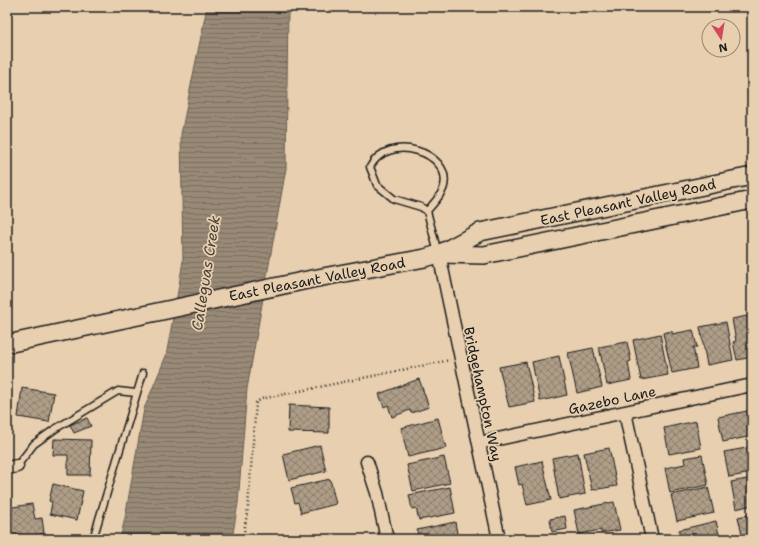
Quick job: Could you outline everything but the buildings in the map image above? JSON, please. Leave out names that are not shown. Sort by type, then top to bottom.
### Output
[{"type":"main road","name":"East Pleasant Valley Road","points":[[439,254],[480,232],[752,176]]},
{"type":"main road","name":"East Pleasant Valley Road","points":[[7,344],[312,279],[439,254],[484,255],[752,200]]},
{"type":"street","name":"Bridgehampton Way","points":[[439,254],[499,539]]},
{"type":"street","name":"Gazebo Lane","points":[[479,443],[752,385]]},
{"type":"street","points":[[625,412],[652,539]]},
{"type":"street","points":[[367,462],[377,493],[388,539]]},
{"type":"lane","points":[[427,211],[444,187],[444,174],[432,158],[414,149],[394,148],[375,157],[370,167],[377,185],[394,199],[422,206],[427,211],[439,254]]},
{"type":"lane","points":[[93,539],[143,373]]},
{"type":"lane","points":[[12,467],[34,444],[99,402],[118,391],[136,393]]},
{"type":"path","points":[[243,539],[248,507],[256,403],[261,399],[460,358]]},
{"type":"water","name":"Calleguas Creek","points":[[207,7],[288,7],[286,168],[247,389],[238,503],[232,539],[120,539],[144,409],[166,356],[183,261],[181,134]]}]
